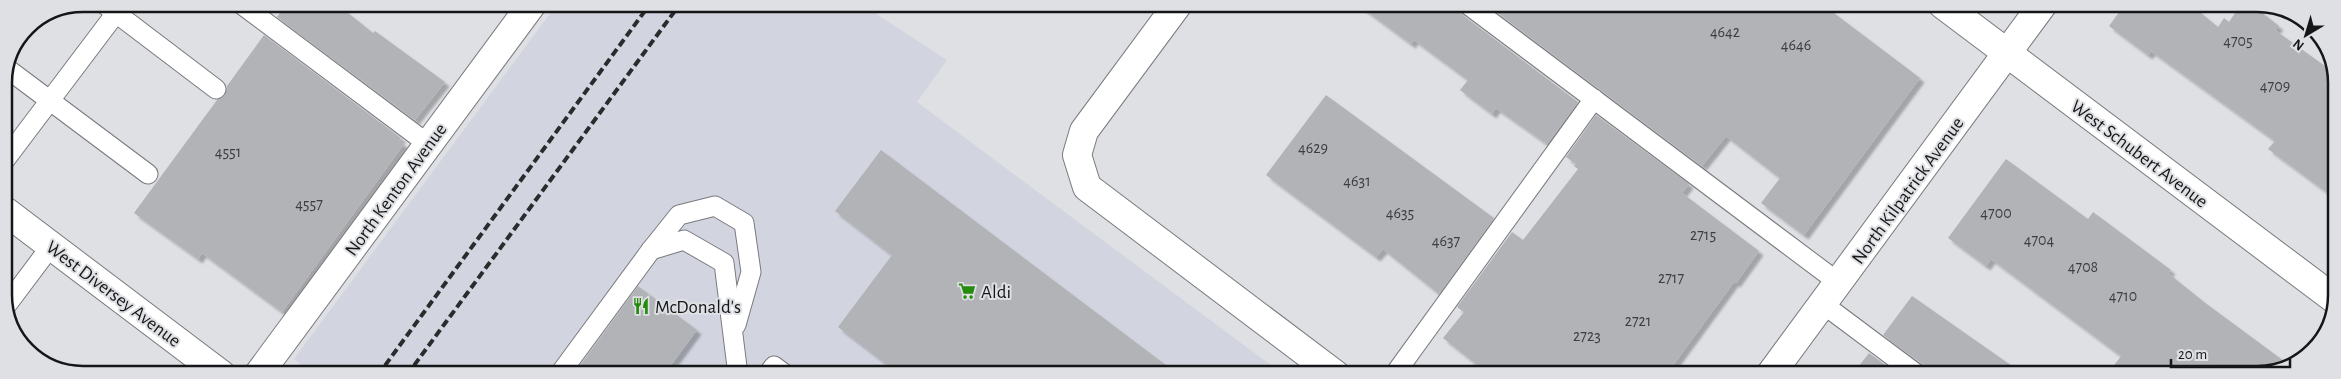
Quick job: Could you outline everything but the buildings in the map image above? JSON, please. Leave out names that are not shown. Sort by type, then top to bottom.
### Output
[{"type":"street","name":"North Kenton Avenue","points":[[265,366],[526,12]]},
{"type":"street","points":[[1172,12],[1084,131],[1077,155],[1087,188],[1324,366]]},
{"type":"street","name":"West Schubert Avenue","points":[[1953,12],[2328,295]]},
{"type":"street","name":"North Kilpatrick Avenue","points":[[1777,366],[2038,12]]},
{"type":"street","name":"West Diversey Avenue","points":[[12,216],[210,366]]},
{"type":"lane","points":[[12,151],[50,100],[107,12]]},
{"type":"lane","points":[[115,12],[216,89]]},
{"type":"lane","points":[[252,12],[428,144]]},
{"type":"lane","points":[[1478,12],[1594,99],[1831,293],[1908,366]]},
{"type":"lane","points":[[13,73],[148,174]]},
{"type":"lane","points":[[1401,366],[1594,99]]},
{"type":"lane","points":[[567,366],[651,250],[679,215],[715,206],[744,224],[751,272],[733,333]]},
{"type":"lane","points":[[651,250],[684,240],[724,263],[737,366]]},
{"type":"lane","points":[[12,294],[51,246]]},
{"type":"shaded area","points":[[551,12],[873,12],[947,60],[917,102],[1272,366],[303,366],[294,359]]},
{"type":"railway","points":[[385,366],[644,12]]},
{"type":"railway","points":[[414,366],[674,12]]},
{"type":"place","name":"Aldi","points":[[967,291]]},
{"type":"place","name":"McDonald's","points":[[641,306]]}]
